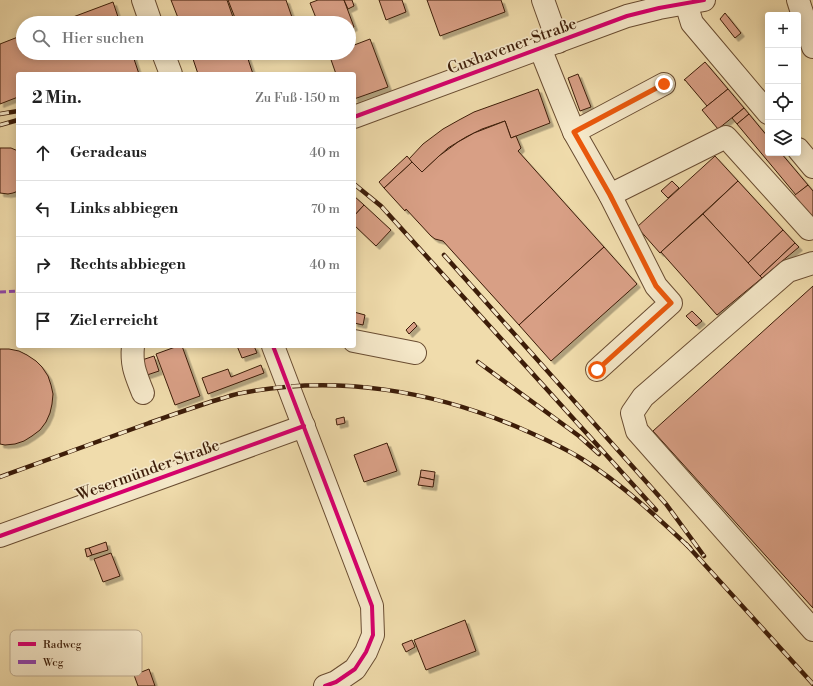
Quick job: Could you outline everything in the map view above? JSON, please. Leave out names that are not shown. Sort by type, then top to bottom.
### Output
[{"type":"street","points":[[143,0],[149,16]]},
{"type":"street","points":[[543,0],[554,83],[574,132],[610,195],[656,286],[671,303],[597,370]]},
{"type":"street","points":[[798,0],[813,47]]},
{"type":"street","points":[[686,2],[692,23],[765,109]]},
{"type":"street","name":"Cuxhavener Straße","points":[[356,116],[627,16],[686,2]]},
{"type":"street","points":[[166,60],[170,72]]},
{"type":"street","points":[[574,132],[664,84]]},
{"type":"street","points":[[610,195],[726,137],[809,229]]},
{"type":"street","points":[[801,152],[813,166]]},
{"type":"street","points":[[813,262],[788,271],[643,397],[632,413],[637,431],[813,630]]},
{"type":"street","points":[[356,341],[415,353]]},
{"type":"street","points":[[133,348],[132,358],[135,373],[143,393]]},
{"type":"street","points":[[279,348],[304,426],[372,606],[373,635],[366,652],[355,669],[336,682],[325,686]]},
{"type":"street","name":"Wesermünder Straße","points":[[0,536],[304,426]]},
{"type":"building","points":[[171,0],[227,0],[233,16],[177,16]]},
{"type":"building","points":[[228,0],[286,0],[292,16],[234,16]]},
{"type":"building","points":[[318,0],[344,0],[350,16],[315,16],[310,3]]},
{"type":"building","points":[[344,0],[352,0],[354,6],[348,9]]},
{"type":"building","points":[[379,0],[402,0],[406,12],[386,20]]},
{"type":"building","points":[[427,0],[501,0],[505,12],[440,36]]},
{"type":"building","points":[[113,2],[118,16],[76,16]]},
{"type":"building","points":[[725,13],[741,33],[735,38],[720,19]]},
{"type":"building","points":[[16,38],[16,60],[134,60],[138,72],[16,72],[16,98],[0,104],[0,44]]},
{"type":"building","points":[[370,39],[388,87],[356,98],[356,72],[335,72],[331,60],[356,60],[356,44]]},
{"type":"building","points":[[193,60],[248,60],[252,72],[197,72]]},
{"type":"building","points":[[705,62],[728,89],[707,106],[684,80]]},
{"type":"building","points":[[578,74],[591,107],[580,111],[568,78]]},
{"type":"building","points":[[538,89],[550,123],[511,138],[505,121],[482,129],[448,148],[422,172],[409,159],[423,144],[443,129],[459,120],[474,112]]},
{"type":"building","points":[[728,89],[744,108],[718,129],[702,110]]},
{"type":"building","points":[[744,108],[749,114],[737,124],[732,118]]},
{"type":"building","points":[[749,114],[765,133],[765,156],[784,156],[808,185],[796,195],[737,124]]},
{"type":"building","points":[[505,121],[511,138],[516,136],[521,148],[518,151],[604,247],[519,325],[443,241],[435,239],[431,236],[384,188],[412,162],[422,172],[439,156],[458,142],[474,133]]},
{"type":"building","points":[[0,148],[11,148],[16,150],[16,192],[8,194],[0,193]]},
{"type":"building","points":[[407,156],[412,162],[384,188],[379,182]]},
{"type":"building","points":[[715,156],[738,181],[660,253],[637,227]]},
{"type":"building","points":[[672,181],[679,188],[668,198],[661,191]]},
{"type":"building","points":[[738,181],[783,230],[748,263],[703,214]]},
{"type":"building","points":[[808,185],[813,191],[813,224],[791,198]]},
{"type":"building","points":[[356,198],[364,205],[356,214]]},
{"type":"building","points":[[364,205],[391,230],[376,246],[356,227],[356,214]]},
{"type":"building","points":[[703,214],[762,278],[717,315],[661,252]]},
{"type":"building","points":[[783,230],[795,243],[760,276],[748,263]]},
{"type":"building","points":[[795,243],[799,247],[762,278],[760,276]]},
{"type":"building","points":[[604,247],[637,284],[551,361],[519,325]]},
{"type":"building","points":[[813,286],[813,608],[653,431]]},
{"type":"building","points":[[692,311],[702,321],[696,326],[686,316]]},
{"type":"building","points":[[356,313],[365,315],[363,325],[356,323]]},
{"type":"building","points":[[414,322],[417,326],[409,334],[406,330]]},
{"type":"building","points":[[172,348],[183,348],[200,396],[175,405],[156,354]]},
{"type":"building","points":[[238,348],[255,348],[257,353],[242,358]]},
{"type":"building","points":[[0,349],[19,351],[36,361],[48,376],[53,394],[50,413],[40,430],[24,441],[15,444],[0,444]]},
{"type":"building","points":[[154,356],[159,371],[144,376],[139,361]]},
{"type":"building","points":[[261,365],[264,373],[208,394],[202,378],[228,369],[231,377]]},
{"type":"building","points":[[344,417],[345,423],[337,425],[336,419]]},
{"type":"building","points":[[387,443],[397,471],[364,482],[354,455]]},
{"type":"building","points":[[421,470],[435,472],[434,480],[420,477]]},
{"type":"building","points":[[420,477],[434,480],[433,487],[418,485]]},
{"type":"building","points":[[106,542],[108,550],[92,555],[89,548]]},
{"type":"building","points":[[89,548],[92,555],[87,557],[85,549]]},
{"type":"building","points":[[111,553],[120,576],[103,582],[94,559]]},
{"type":"building","points":[[465,620],[476,651],[426,670],[414,640]]},
{"type":"building","points":[[412,640],[415,647],[406,652],[402,644]]},
{"type":"building","points":[[149,669],[155,686],[138,686],[134,676],[142,676],[142,672]]},
{"type":"railway","points":[[0,114],[16,111]]},
{"type":"railway","points":[[0,125],[16,121]]},
{"type":"railway","points":[[356,186],[381,206],[656,510]]},
{"type":"railway","points":[[444,255],[666,504],[704,556]]},
{"type":"railway","points":[[478,362],[579,436],[599,454]]},
{"type":"railway","points":[[0,477],[149,423],[237,394],[313,385],[349,386],[420,396],[454,405],[489,416],[522,429],[560,447],[611,479],[651,512],[690,548]]},
{"type":"railway","points":[[686,544],[813,684]]},
{"type":"marked path","points":[[0,292],[16,291]]},
{"type":"cycle path","points":[[356,116],[627,16],[659,8],[704,0]]},
{"type":"cycle path","points":[[274,348],[372,606],[373,635],[366,652],[355,669],[336,682],[325,686]]},
{"type":"cycle path","points":[[0,536],[304,426]]},
{"type":"route","points":[[597,370],[671,303],[656,286],[610,195],[574,132],[664,84]]}]
